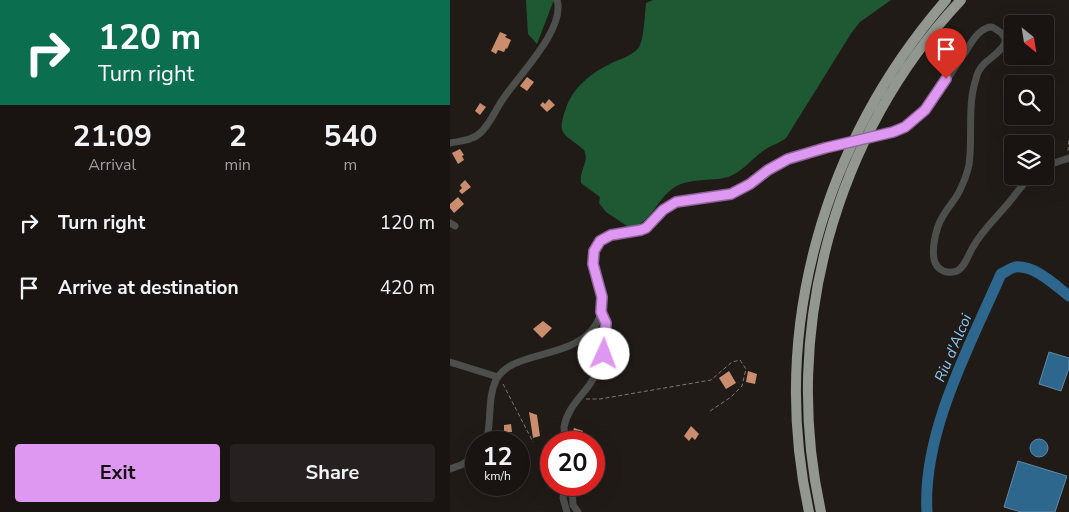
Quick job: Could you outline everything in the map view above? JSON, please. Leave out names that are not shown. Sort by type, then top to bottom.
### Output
[{"type":"highway","points":[[809,512],[803,486],[797,440],[796,397],[802,311],[816,238],[844,160],[869,109],[906,49],[946,0]]},
{"type":"highway","points":[[820,512],[810,455],[807,392],[815,294],[824,254],[836,212],[876,118],[921,48],[961,0]]},
{"type":"street","points":[[450,143],[472,138],[479,134],[487,124],[503,98],[524,72],[552,30],[559,9],[557,0]]},
{"type":"street","points":[[488,431],[493,390],[498,377],[509,366],[568,347],[582,340],[595,327],[601,312],[602,297],[593,264],[594,251],[600,241],[611,235],[646,228],[663,210],[676,202],[731,194],[788,159],[893,132],[905,127],[925,110],[973,40],[982,31],[992,27],[1001,32],[1005,41],[1001,51],[981,68],[975,82],[968,168],[961,189],[943,216],[936,233],[933,256],[939,269],[949,272],[956,271],[962,267],[979,236],[1023,185]]},
{"type":"street","points":[[1054,163],[1068,158]]},
{"type":"street","points":[[564,431],[571,408],[592,382],[604,354],[606,323],[601,312]]},
{"type":"street","points":[[450,362],[498,377]]},
{"type":"street","points":[[450,469],[465,463]]},
{"type":"street","points":[[563,496],[567,512]]},
{"type":"street","points":[[573,496],[573,506],[578,512]]},
{"type":"path","points":[[1068,158],[1069,139]]},
{"type":"path","points":[[578,400],[600,399],[711,380],[732,362],[740,360],[746,369],[742,386],[732,397],[710,411]]},
{"type":"path","points":[[498,377],[532,442]]},
{"type":"green space","points":[[526,0],[558,0],[553,2],[537,44],[528,34]]},
{"type":"green space","points":[[653,0],[891,0],[860,22],[852,32],[786,138],[761,152],[733,175],[678,185],[667,194],[643,222],[630,228],[606,212],[599,203],[600,197],[581,183],[581,174],[586,154],[584,150],[564,133],[562,124],[569,101],[583,82],[601,69],[638,49],[644,25],[646,3]]},
{"type":"water","points":[[1049,352],[1069,358],[1069,368],[1061,391],[1039,384]]},
{"type":"water","points":[[1039,439],[1045,442],[1048,448],[1045,454],[1039,457],[1033,454],[1030,448],[1033,442]]},
{"type":"water","points":[[1018,461],[1067,476],[1055,512],[1021,512],[1004,507]]},
{"type":"building","points":[[500,32],[507,35],[505,37],[511,40],[504,52],[498,50],[496,54],[491,51]]},
{"type":"building","points":[[527,77],[534,82],[527,91],[520,86]]},
{"type":"building","points":[[549,99],[555,105],[547,112],[540,105],[543,102],[545,104]]},
{"type":"building","points":[[480,103],[486,107],[480,115],[475,111]]},
{"type":"building","points":[[460,149],[464,155],[462,156],[464,160],[458,164],[452,153]]},
{"type":"building","points":[[465,180],[471,187],[462,194],[459,191],[462,188],[460,185]]},
{"type":"building","points":[[458,197],[464,204],[454,213],[450,208],[450,204]]},
{"type":"building","points":[[543,321],[552,328],[542,338],[533,329]]},
{"type":"building","points":[[590,353],[596,360],[585,369],[579,360]]},
{"type":"building","points":[[729,371],[736,383],[726,389],[719,378]]},
{"type":"building","points":[[748,371],[757,374],[755,384],[746,382]]},
{"type":"building","points":[[529,412],[537,415],[540,436],[533,438]]},
{"type":"building","points":[[511,424],[512,431],[504,431],[504,425]]},
{"type":"building","points":[[691,426],[699,434],[695,440],[692,437],[689,441],[684,436]]},
{"type":"waterway","name":"Riu d'Alcoi","points":[[927,512],[927,482],[932,451],[940,421],[963,360],[1001,274],[1015,267],[1030,269],[1037,272],[1069,296]]},
{"type":"route","points":[[604,354],[606,323],[601,312],[602,297],[593,264],[594,251],[600,241],[611,235],[626,234],[646,228],[663,210],[676,202],[693,198],[731,194],[788,159],[893,132],[905,127],[925,110],[946,79]]}]
